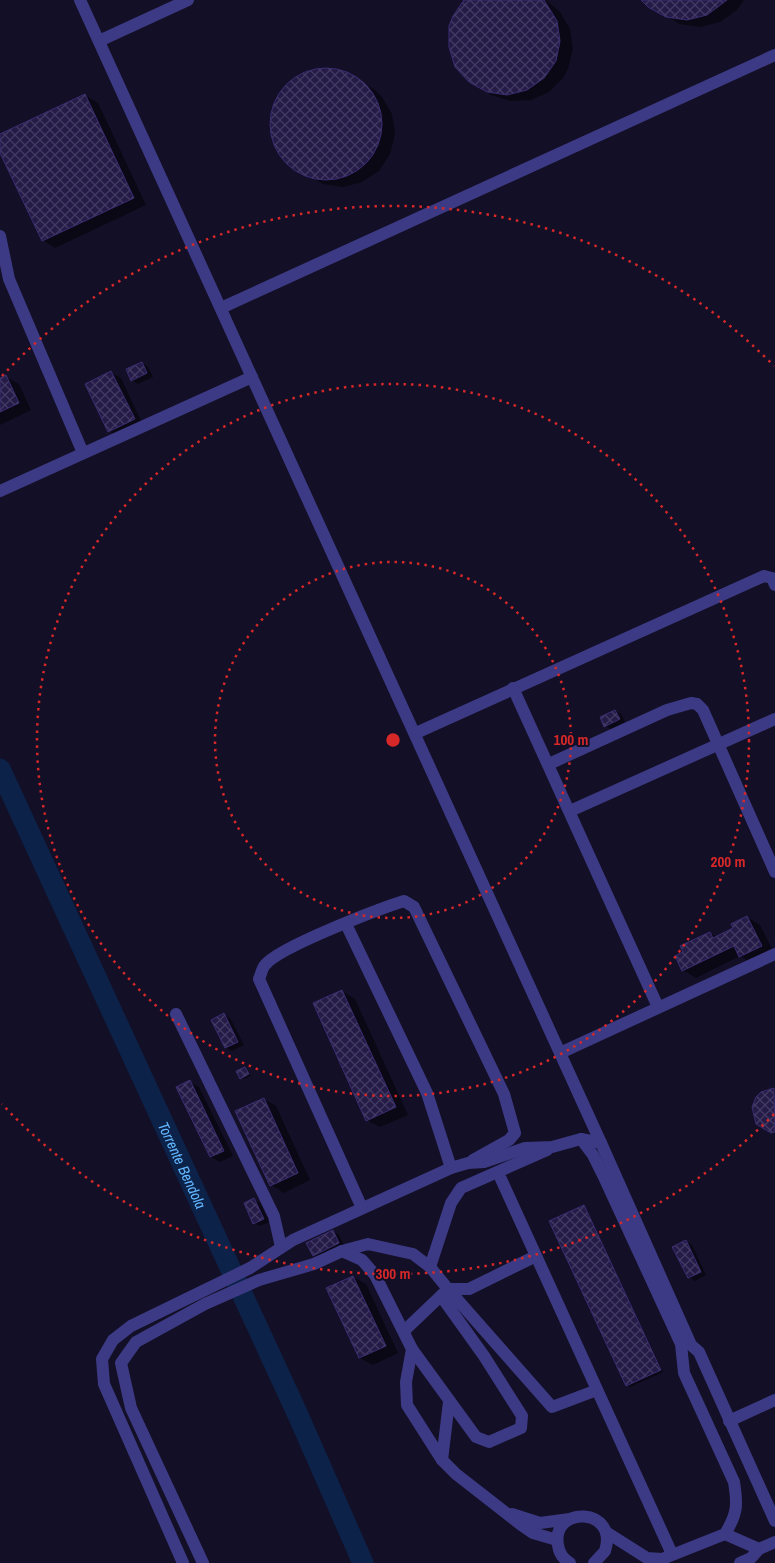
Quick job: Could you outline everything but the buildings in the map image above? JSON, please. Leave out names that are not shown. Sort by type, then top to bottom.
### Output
[{"type":"lane","points":[[80,0],[416,733],[690,1345],[700,1352],[775,1521]]},
{"type":"lane","points":[[99,41],[188,0]]},
{"type":"lane","points":[[221,308],[775,55]]},
{"type":"lane","points":[[0,236],[4,275],[83,453]]},
{"type":"lane","points":[[0,491],[252,377]]},
{"type":"lane","points":[[416,733],[764,576],[772,578],[775,585]]},
{"type":"lane","points":[[513,688],[658,1008]]},
{"type":"lane","points":[[549,764],[667,710],[691,703],[697,704],[703,710],[775,872]]},
{"type":"lane","points":[[570,811],[775,719]]},
{"type":"lane","points":[[362,1208],[259,979],[264,965],[291,947],[404,901],[414,906],[504,1094],[515,1133],[509,1140],[468,1163]]},
{"type":"lane","points":[[346,924],[427,1094],[450,1168]]},
{"type":"lane","points":[[560,1053],[775,954]]},
{"type":"lane","points":[[176,1014],[274,1216],[281,1247]]},
{"type":"lane","points":[[430,1268],[451,1203],[461,1188],[552,1147],[581,1139],[601,1143]]},
{"type":"lane","points":[[570,1563],[562,1556],[557,1540],[563,1524],[576,1516],[591,1517],[597,1520],[606,1532],[647,1558],[662,1558],[725,1534],[736,1516],[737,1500],[734,1482],[684,1373],[681,1344],[604,1175],[593,1154],[581,1139]]},
{"type":"lane","points":[[183,1563],[104,1384],[102,1359],[113,1340],[130,1326],[250,1268],[293,1240],[450,1168],[468,1163],[484,1162],[525,1148],[552,1147]]},
{"type":"lane","points":[[501,1179],[672,1554]]},
{"type":"lane","points":[[203,1563],[131,1408],[121,1363],[136,1342],[205,1304],[260,1280],[314,1264],[342,1251],[368,1244],[413,1254],[430,1268],[522,1416],[521,1428],[489,1442],[476,1437],[412,1349],[375,1275],[362,1260],[342,1251]]},
{"type":"lane","points":[[404,1332],[444,1292],[469,1289],[536,1256]]},
{"type":"lane","points":[[444,1292],[552,1407],[597,1390]]},
{"type":"lane","points":[[412,1349],[406,1382],[407,1405],[442,1460],[456,1474],[533,1533],[557,1540]]},
{"type":"lane","points":[[729,1421],[775,1400]]},
{"type":"lane","points":[[442,1460],[449,1402]]},
{"type":"lane","points":[[508,1513],[540,1522],[570,1519]]},
{"type":"lane","points":[[594,1563],[605,1551],[606,1532]]},
{"type":"lane","points":[[725,1534],[759,1549]]},
{"type":"lane","points":[[740,1563],[751,1558],[759,1549],[775,1542]]},
{"type":"waterway","name":"Torrente Bendola","points":[[0,769],[298,1415],[363,1563]]}]
